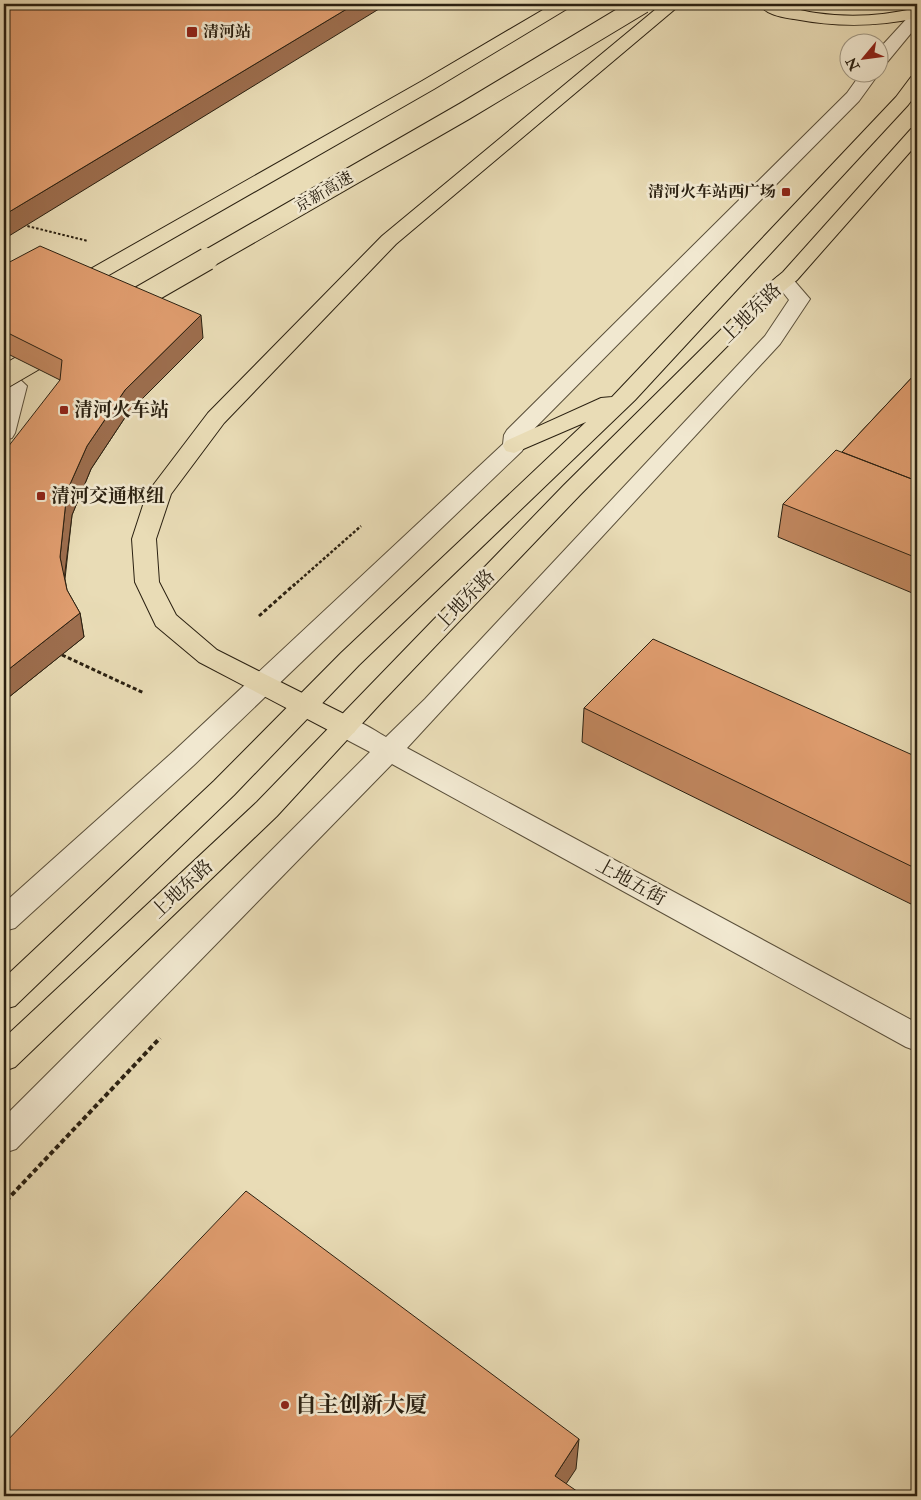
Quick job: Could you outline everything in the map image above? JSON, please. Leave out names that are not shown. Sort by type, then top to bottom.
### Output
[{"type":"main road","points":[[4,327],[428,85],[564,4]]},
{"type":"main road","name":"京新高速","points":[[102,320],[465,110],[643,4]]},
{"type":"main road","points":[[344,726],[208,656],[165,620],[148,582],[144,538],[159,493],[216,418],[389,240],[536,119],[659,13],[673,4]]},
{"type":"main road","points":[[767,4],[788,13],[840,22],[865,23],[917,13]]},
{"type":"main road","name":"上地东路","points":[[4,997],[224,788],[304,706],[626,395],[902,101],[917,81]]},
{"type":"main road","name":"上地东路","points":[[4,1058],[267,809],[344,726],[572,490],[768,294],[784,281],[917,133]]},
{"type":"main road","points":[[4,377],[76,334]]},
{"type":"main road","points":[[514,446],[626,395]]},
{"type":"street","points":[[888,49],[917,17]]},
{"type":"street","points":[[4,920],[184,758],[514,446],[515,435],[853,97],[864,82]]},
{"type":"street","points":[[4,1139],[434,705],[773,340],[800,299],[784,281]]},
{"type":"street","points":[[4,377],[16,386],[4,433]]},
{"type":"street","name":"上地五街","points":[[344,726],[917,1038]]},
{"type":"path","points":[[22,225],[88,241]]},
{"type":"path","points":[[259,616],[362,526]]},
{"type":"path","points":[[62,655],[144,693]]},
{"type":"path","points":[[6,1202],[160,1038]]},
{"type":"building","name":"清河站","points":[[4,4],[355,4],[4,215]]},
{"type":"building","name":"清河交通枢纽","points":[[40,246],[201,315],[125,390],[87,446],[67,491],[60,557],[67,590],[80,613],[4,673],[4,452],[60,380],[62,360],[4,331],[4,265]]},
{"type":"building","points":[[917,372],[917,481],[842,452]]},
{"type":"building","points":[[836,450],[917,481],[917,558],[783,504]]},
{"type":"building","points":[[653,639],[917,757],[917,869],[584,708]]},
{"type":"building","name":"自主创新大厦","points":[[246,1191],[579,1439],[555,1476],[584,1496],[4,1496],[4,1444]]},
{"type":"place","name":"清河站","points":[[192,32]]},
{"type":"place","name":"清河火车站西广场","points":[[786,192]]},
{"type":"place","name":"清河火车站","points":[[64,410]]},
{"type":"place","name":"清河交通枢纽","points":[[41,496]]},
{"type":"place","name":"自主创新大厦","points":[[285,1405]]}]
